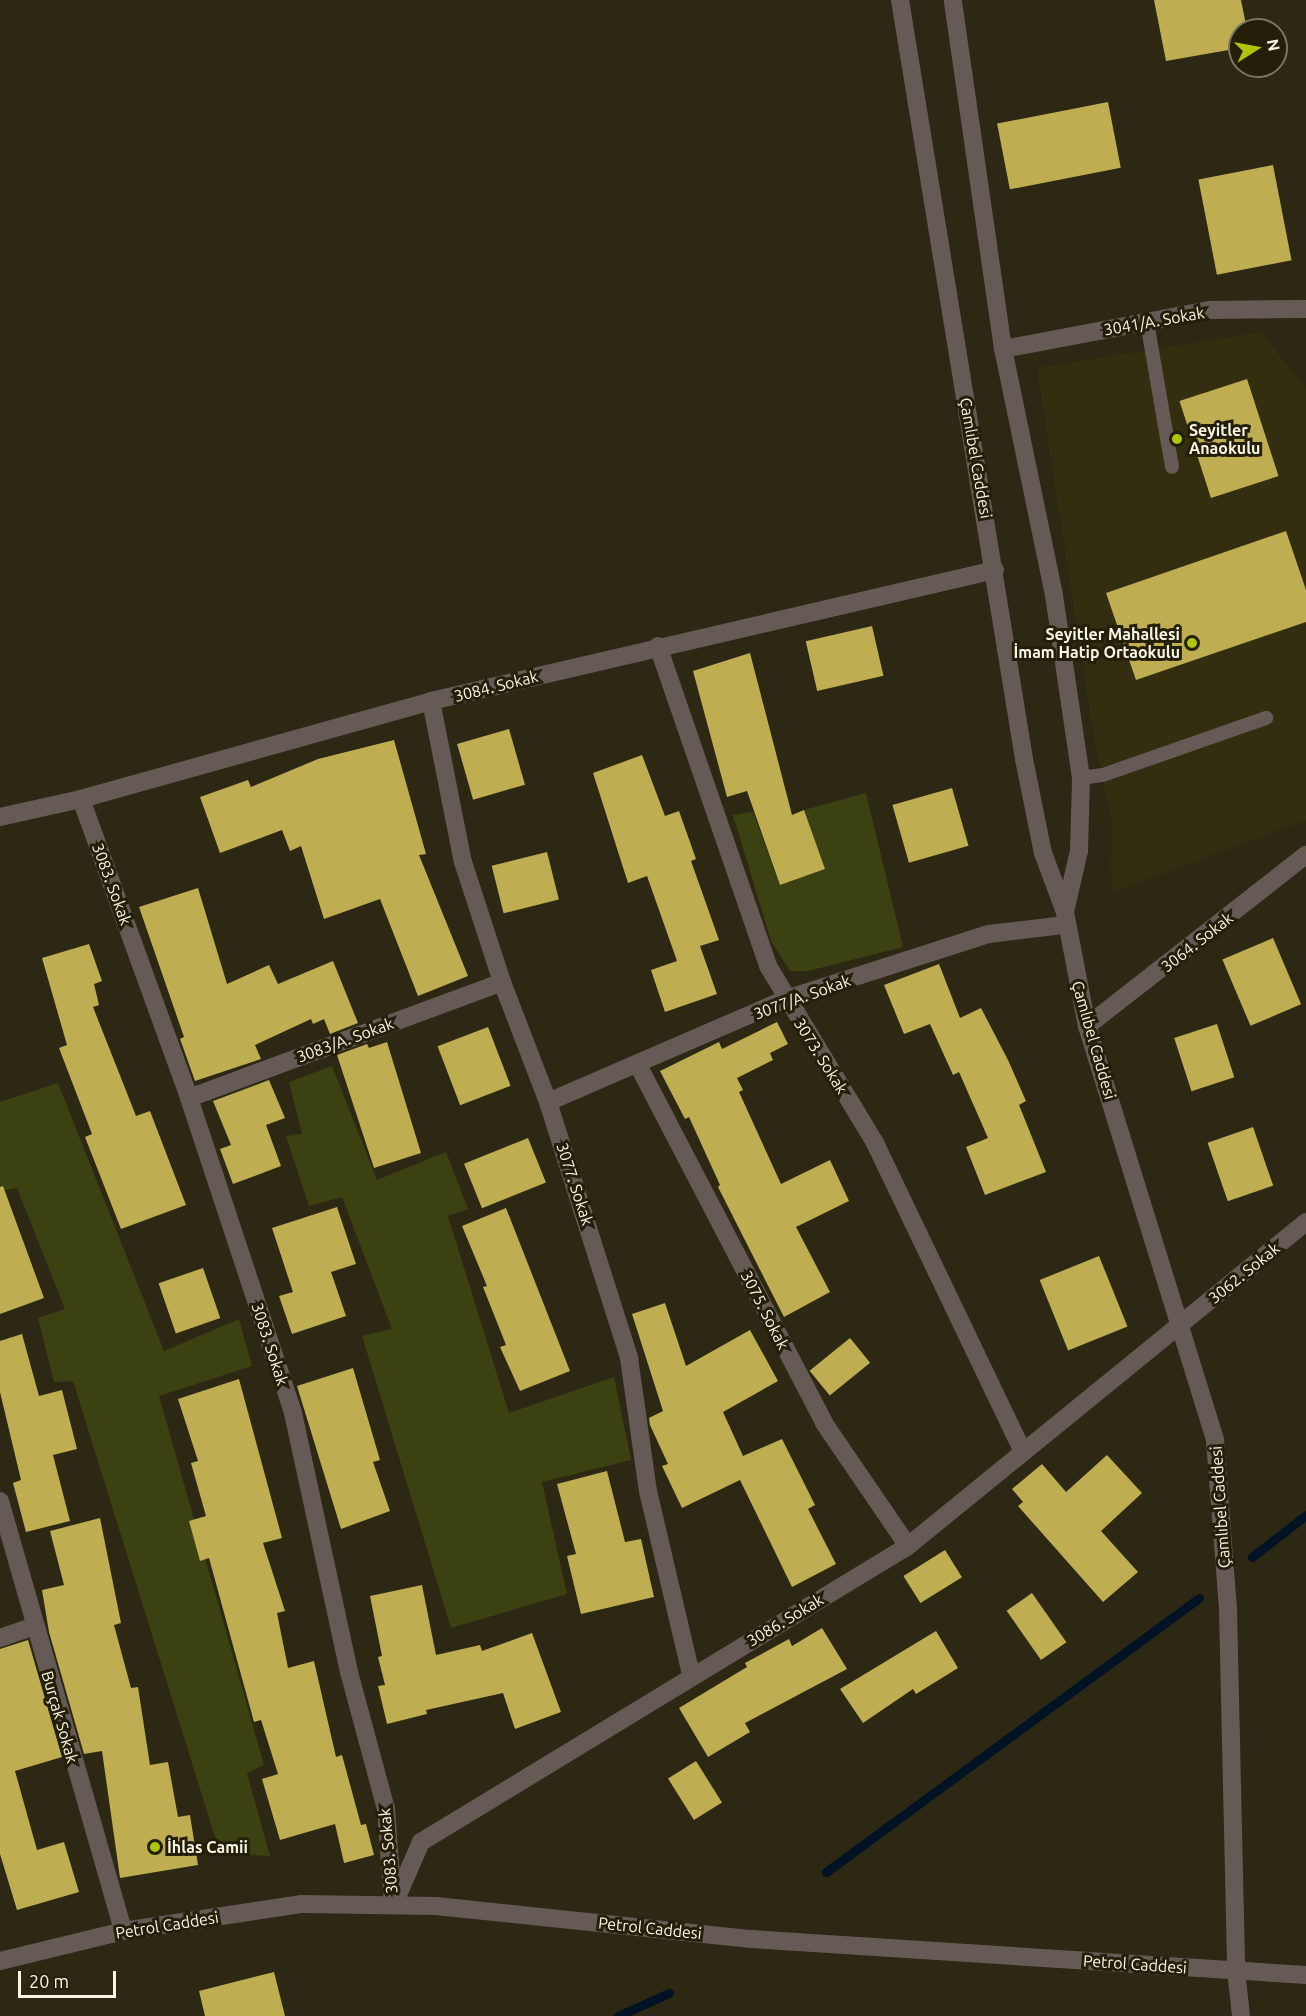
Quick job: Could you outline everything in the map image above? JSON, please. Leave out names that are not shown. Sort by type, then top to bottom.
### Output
[{"type":"street","name":"Çamlıbel Caddesi","points":[[900,0],[1042,854],[1065,919],[1086,1026],[1181,1323],[1215,1440],[1228,1609],[1236,1970],[1241,2016]]},
{"type":"street","name":"Çamlıbel Caddesi","points":[[953,0],[1003,349],[1054,596],[1081,778],[1079,851],[1065,919]]},
{"type":"street","name":"3041/A. Sokak","points":[[1003,349],[1210,310],[1306,309]]},
{"type":"street","name":"3084. Sokak","points":[[0,817],[81,799],[431,701],[658,646],[995,570]]},
{"type":"street","name":"3073. Sokak","points":[[658,646],[768,966],[875,1143],[1022,1450]]},
{"type":"street","name":"3077. Sokak","points":[[431,701],[463,862],[502,982],[548,1102],[629,1359],[648,1491],[691,1675]]},
{"type":"street","name":"3083. Sokak","points":[[81,799],[189,1098],[293,1413],[348,1672],[386,1809],[393,1905]]},
{"type":"street","name":"3064. Sokak","points":[[1086,1026],[1306,855]]},
{"type":"street","name":"3077/A. Sokak","points":[[548,1102],[786,999],[989,934],[1065,919]]},
{"type":"street","name":"3083/A. Sokak","points":[[189,1098],[502,982]]},
{"type":"street","name":"3075. Sokak","points":[[638,1065],[824,1423],[908,1546]]},
{"type":"street","name":"3062. Sokak","points":[[1181,1323],[1306,1222]]},
{"type":"street","name":"3086. Sokak","points":[[393,1905],[421,1842],[691,1675],[908,1546],[1022,1450],[1181,1323]]},
{"type":"street","name":"Burçak Sokak","points":[[0,1501],[123,1931]]},
{"type":"street","points":[[0,1638],[34,1626]]},
{"type":"street","name":"Petrol Caddesi","points":[[0,1961],[123,1931],[301,1904],[436,1906],[752,1939],[1306,1975]]},
{"type":"lane","points":[[1147,322],[1172,467]]},
{"type":"lane","points":[[1081,778],[1103,775],[1266,718]]},
{"type":"shaded area","name":"Seyitler Mahallesi İmam Hatip Ortaokulu","points":[[1261,332],[1306,389],[1306,820],[1111,893],[1112,823],[1093,732],[1037,368]]},
{"type":"green space","points":[[866,793],[903,947],[808,971],[790,971],[771,941],[733,815],[753,812],[780,885],[825,869],[804,810]]},
{"type":"green space","points":[[332,1066],[377,1180],[446,1152],[468,1209],[448,1216],[509,1413],[614,1377],[631,1460],[542,1482],[567,1594],[451,1628],[362,1336],[392,1329],[342,1197],[309,1206],[286,1136],[302,1134],[289,1082]]},
{"type":"green space","points":[[58,1083],[164,1351],[239,1319],[252,1366],[159,1396],[264,1765],[247,1773],[270,1856],[220,1853],[73,1381],[54,1382],[38,1318],[65,1309],[17,1188],[0,1191],[0,1102]]},
{"type":"building","points":[[1154,0],[1241,0],[1245,18],[1228,18],[1228,50],[1166,61]]},
{"type":"building","points":[[1108,102],[1121,168],[1010,189],[997,124]]},
{"type":"building","points":[[1273,165],[1292,260],[1217,275],[1198,180]]},
{"type":"building","points":[[1247,379],[1279,476],[1211,498],[1179,401]]},
{"type":"building","points":[[1286,531],[1306,590],[1306,622],[1136,680],[1106,593]]},
{"type":"building","points":[[872,626],[883,676],[817,691],[806,641]]},
{"type":"building","points":[[750,653],[792,815],[804,810],[825,869],[780,885],[747,791],[727,797],[693,671]]},
{"type":"building","points":[[509,729],[525,785],[473,800],[457,744]]},
{"type":"building","points":[[394,740],[426,854],[419,855],[468,976],[418,996],[380,899],[324,919],[301,846],[290,851],[282,830],[220,853],[200,797],[248,780],[251,787],[318,759]]},
{"type":"building","points":[[642,755],[665,816],[679,811],[696,859],[691,861],[719,940],[700,946],[717,994],[665,1012],[651,970],[677,961],[647,876],[628,883],[593,773]]},
{"type":"building","points":[[952,788],[969,846],[909,863],[892,805]]},
{"type":"building","points":[[547,852],[559,900],[504,913],[492,866]]},
{"type":"building","points":[[198,888],[227,984],[269,965],[278,984],[333,961],[358,1023],[330,1034],[324,1019],[313,1024],[311,1019],[255,1045],[261,1059],[195,1081],[180,1039],[184,1037],[139,907]]},
{"type":"building","points":[[1273,938],[1301,1004],[1251,1026],[1222,959]]},
{"type":"building","points":[[89,944],[102,981],[94,984],[99,1005],[93,1007],[136,1116],[150,1111],[186,1205],[121,1229],[85,1137],[92,1134],[59,1048],[67,1045],[42,958]]},
{"type":"building","points":[[939,964],[960,1018],[981,1008],[1008,1060],[1026,1101],[1019,1105],[1046,1172],[985,1195],[966,1147],[988,1138],[959,1072],[953,1075],[930,1024],[904,1034],[884,985]]},
{"type":"building","points":[[777,1022],[788,1044],[770,1053],[773,1060],[737,1078],[743,1090],[739,1092],[781,1184],[830,1160],[849,1201],[796,1227],[830,1292],[784,1317],[718,1187],[720,1185],[689,1117],[685,1119],[660,1071],[719,1042],[722,1049]]},
{"type":"building","points":[[1217,1024],[1234,1077],[1192,1091],[1174,1038]]},
{"type":"building","points":[[488,1027],[511,1086],[460,1105],[438,1046]]},
{"type":"building","points":[[387,1042],[421,1153],[374,1168],[337,1055],[367,1044],[369,1048]]},
{"type":"building","points":[[269,1080],[285,1118],[266,1125],[281,1166],[233,1184],[220,1149],[231,1145],[213,1101]]},
{"type":"building","points":[[1253,1127],[1273,1186],[1228,1201],[1208,1143]]},
{"type":"building","points":[[528,1138],[546,1183],[482,1208],[464,1164]]},
{"type":"building","points":[[3,1186],[44,1298],[0,1314],[0,1187]]},
{"type":"building","points":[[337,1207],[356,1264],[331,1272],[346,1316],[292,1334],[279,1296],[293,1292],[272,1228]]},
{"type":"building","points":[[506,1208],[570,1371],[520,1391],[500,1347],[506,1345],[483,1287],[487,1286],[462,1226]]},
{"type":"building","points":[[1099,1256],[1127,1326],[1068,1350],[1040,1280]]},
{"type":"building","points":[[203,1268],[220,1318],[176,1333],[159,1283]]},
{"type":"building","points":[[665,1303],[686,1366],[750,1330],[778,1381],[723,1412],[743,1456],[782,1439],[815,1505],[808,1509],[836,1564],[792,1587],[740,1480],[682,1508],[662,1466],[668,1464],[650,1425],[649,1418],[663,1411],[632,1314]]},
{"type":"building","points":[[22,1334],[39,1396],[62,1390],[77,1449],[53,1455],[70,1521],[26,1532],[13,1483],[21,1480],[0,1392],[0,1341]]},
{"type":"building","points":[[850,1338],[870,1363],[830,1396],[810,1371]]},
{"type":"building","points":[[353,1368],[380,1460],[373,1462],[390,1511],[341,1529],[297,1386]]},
{"type":"building","points":[[239,1379],[282,1538],[263,1543],[285,1611],[277,1613],[288,1668],[314,1661],[336,1757],[342,1755],[361,1825],[366,1824],[374,1855],[344,1863],[335,1824],[280,1840],[262,1779],[278,1774],[261,1720],[254,1722],[209,1558],[200,1561],[189,1521],[206,1516],[191,1463],[198,1461],[178,1399]]},
{"type":"building","points":[[1107,1455],[1142,1493],[1101,1531],[1138,1572],[1103,1602],[1018,1506],[1023,1502],[1012,1489],[1042,1464],[1066,1492]]},
{"type":"building","points":[[607,1471],[625,1542],[641,1539],[654,1597],[581,1614],[567,1556],[576,1554],[557,1484]]},
{"type":"building","points":[[100,1518],[121,1623],[114,1625],[131,1688],[138,1687],[150,1765],[168,1762],[178,1817],[190,1815],[198,1865],[120,1878],[102,1751],[84,1754],[49,1632],[42,1590],[64,1585],[50,1531]]},
{"type":"building","points":[[945,1550],[962,1577],[920,1603],[903,1576]]},
{"type":"building","points":[[422,1585],[436,1655],[480,1645],[482,1651],[532,1633],[561,1712],[515,1729],[503,1693],[426,1710],[427,1714],[387,1724],[378,1686],[385,1685],[378,1657],[382,1656],[370,1596]]},
{"type":"building","points":[[1032,1593],[1066,1642],[1041,1660],[1007,1611]]},
{"type":"building","points":[[822,1628],[847,1669],[745,1723],[750,1732],[708,1757],[679,1708],[747,1667],[745,1663],[789,1639],[792,1646]]},
{"type":"building","points":[[936,1631],[958,1668],[916,1694],[913,1689],[863,1723],[840,1689]]},
{"type":"building","points":[[28,1640],[62,1757],[15,1771],[37,1850],[64,1842],[79,1892],[17,1910],[0,1854],[0,1649]]},
{"type":"building","points":[[696,1761],[722,1803],[694,1820],[668,1778]]},
{"type":"building","points":[[274,1972],[285,2016],[205,2016],[199,1991]]},
{"type":"waterway","points":[[1252,1557],[1306,1515]]},
{"type":"waterway","points":[[826,1872],[1199,1598]]},
{"type":"waterway","points":[[618,2016],[669,1993]]},
{"type":"place","name":"Seyitler Anaokulu","points":[[1177,439]]},
{"type":"place","name":"Seyitler Mahallesi İmam Hatip Ortaokulu","points":[[1192,643]]},
{"type":"place","name":"İhlas Camii","points":[[155,1847]]}]
